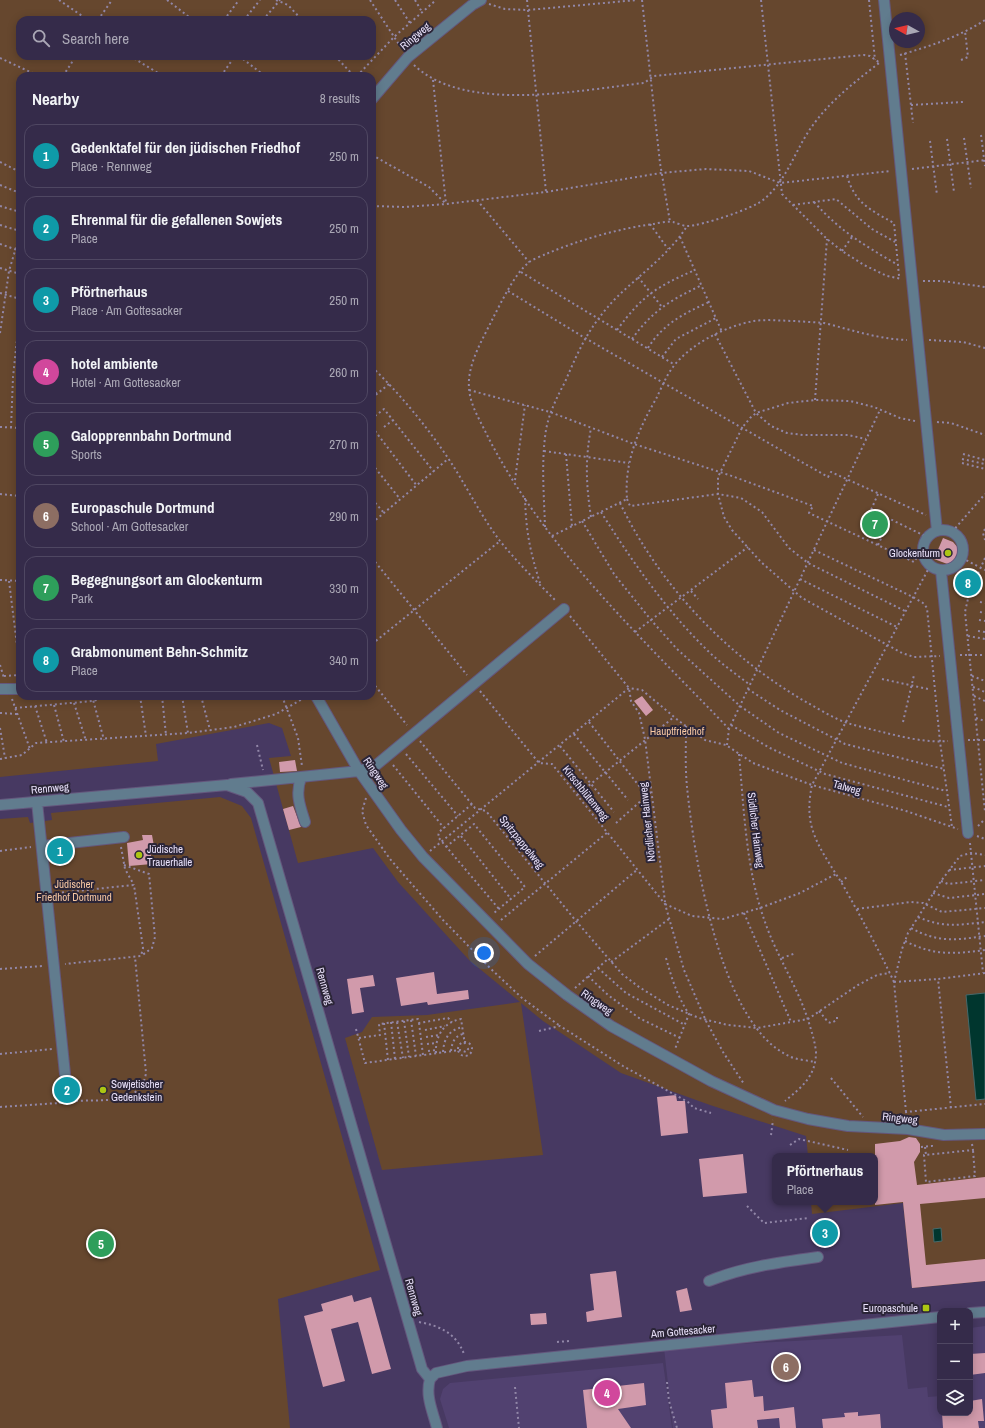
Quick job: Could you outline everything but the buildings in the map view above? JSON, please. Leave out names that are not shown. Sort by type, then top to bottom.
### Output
[{"type":"street","name":"Ringweg","points":[[376,94],[408,57],[481,0]]},
{"type":"street","points":[[884,0],[937,531]]},
{"type":"street","points":[[937,531],[952,532],[961,541],[963,546],[962,558],[954,568],[941,571],[930,566],[925,561],[923,547],[928,537],[937,531]]},
{"type":"street","points":[[941,571],[968,833]]},
{"type":"street","points":[[227,785],[359,771],[375,766],[564,609]]},
{"type":"street","points":[[4,690],[16,690]]},
{"type":"street","name":"Ringweg","points":[[318,700],[359,771],[401,830],[423,857],[527,962],[567,995],[611,1026],[671,1059],[774,1110],[808,1119],[848,1126],[908,1129],[944,1135],[984,1134]]},
{"type":"street","points":[[302,777],[297,787],[298,797],[305,822]]},
{"type":"street","name":"Rennweg","points":[[0,805],[227,785],[246,792],[258,804],[262,811],[422,1369],[430,1379]]},
{"type":"street","points":[[37,802],[65,1074]]},
{"type":"street","points":[[42,846],[122,838]]},
{"type":"street","points":[[709,1281],[734,1272],[784,1261],[818,1257]]},
{"type":"street","points":[[973,1313],[985,1312]]},
{"type":"street","name":"Am Gottesacker","points":[[430,1379],[436,1373],[466,1366],[937,1316]]},
{"type":"street","points":[[430,1379],[428,1388],[429,1398],[437,1428]]},
{"type":"path","points":[[59,0],[82,16]]},
{"type":"path","points":[[101,16],[112,0]]},
{"type":"path","points":[[167,0],[187,16]]},
{"type":"path","points":[[227,16],[239,0]]},
{"type":"path","points":[[247,16],[260,0]]},
{"type":"path","points":[[370,0],[416,67],[433,80],[462,91],[505,95],[536,94],[644,83],[654,76],[864,55],[870,56],[879,63]]},
{"type":"path","points":[[395,0],[410,23]]},
{"type":"path","points":[[416,0],[422,12]]},
{"type":"path","points":[[376,56],[394,37],[436,0]]},
{"type":"path","points":[[481,0],[504,9],[528,10],[637,0]]},
{"type":"path","points":[[527,0],[546,192]]},
{"type":"path","points":[[642,0],[661,174],[670,222]]},
{"type":"path","points":[[761,0],[782,194],[827,239],[842,251],[870,268],[887,276],[912,281],[942,281],[985,287]]},
{"type":"path","points":[[869,0],[875,60]]},
{"type":"path","points":[[266,16],[277,1],[288,5],[298,16]]},
{"type":"path","points":[[729,729],[667,664],[642,641],[545,528],[498,455],[471,401],[469,374],[482,343],[508,291],[529,262],[549,253],[596,237],[650,224],[670,222],[688,226],[730,215],[762,201],[780,183],[812,126],[843,91],[879,63],[905,53],[934,45],[985,20]]},
{"type":"path","points":[[961,60],[968,57],[965,31]]},
{"type":"path","points":[[905,53],[913,123]]},
{"type":"path","points":[[0,58],[30,72]]},
{"type":"path","points":[[66,72],[73,60]]},
{"type":"path","points":[[137,60],[156,72]]},
{"type":"path","points":[[224,72],[232,60]]},
{"type":"path","points":[[244,60],[260,72]]},
{"type":"path","points":[[339,60],[350,72]]},
{"type":"path","points":[[361,72],[372,60]]},
{"type":"path","points":[[433,80],[446,204]]},
{"type":"path","points":[[911,106],[963,102]]},
{"type":"path","points":[[980,135],[985,166]]},
{"type":"path","points":[[964,138],[971,188]]},
{"type":"path","points":[[947,139],[954,192]]},
{"type":"path","points":[[930,141],[937,195]]},
{"type":"path","points":[[376,157],[429,187],[446,204]]},
{"type":"path","points":[[918,168],[985,160]]},
{"type":"path","points":[[0,162],[16,170]]},
{"type":"path","points":[[376,206],[405,207],[446,204],[546,192],[661,174],[706,169],[749,171],[780,183],[901,170]]},
{"type":"path","points":[[847,176],[851,190],[858,199],[869,210],[894,223],[900,279]]},
{"type":"path","points":[[0,185],[16,191]]},
{"type":"path","points":[[793,205],[836,199],[872,229],[896,243]]},
{"type":"path","points":[[477,200],[529,262]]},
{"type":"path","points":[[814,202],[831,221],[852,237],[898,265]]},
{"type":"path","points":[[0,206],[16,211]]},
{"type":"path","points":[[650,224],[668,249]]},
{"type":"path","points":[[0,225],[16,231]]},
{"type":"path","points":[[545,528],[544,451],[550,412],[585,338],[598,318],[680,237],[688,226]]},
{"type":"path","points":[[680,237],[722,332]]},
{"type":"path","points":[[842,251],[852,237]]},
{"type":"path","points":[[815,400],[822,323],[827,239]]},
{"type":"path","points":[[0,244],[15,249]]},
{"type":"path","points":[[0,333],[9,271],[16,246]]},
{"type":"path","points":[[0,268],[16,273]]},
{"type":"path","points":[[617,330],[635,306],[650,292],[695,270]]},
{"type":"path","points":[[521,272],[675,365]]},
{"type":"path","points":[[638,277],[662,307]]},
{"type":"path","points":[[632,339],[645,321],[671,300],[702,285]]},
{"type":"path","points":[[508,291],[664,384],[828,477],[830,472],[936,520]]},
{"type":"path","points":[[0,293],[16,298]]},
{"type":"path","points":[[648,348],[657,334],[672,321],[709,302]]},
{"type":"path","points":[[662,357],[676,339],[716,318]]},
{"type":"path","points":[[906,611],[808,563],[789,548],[762,512],[741,498],[718,494],[630,506],[627,499],[625,484],[634,444],[645,418],[675,365],[698,344],[715,334],[753,321],[768,320],[822,323],[887,339],[942,339],[963,342],[985,348]]},
{"type":"path","points":[[715,334],[756,413],[771,426],[787,433],[803,435],[848,435],[866,439]]},
{"type":"path","points":[[12,428],[13,377],[16,349]]},
{"type":"path","points":[[376,371],[389,384],[448,459],[500,540],[541,586],[564,609],[629,688],[642,690],[674,717],[705,740],[726,745],[731,724],[880,410]]},
{"type":"path","points":[[377,394],[389,384]]},
{"type":"path","points":[[469,390],[550,412],[634,444],[720,472],[813,506],[809,513],[914,562],[923,547]]},
{"type":"path","points":[[932,657],[914,657],[887,646],[794,592],[761,562],[732,530],[724,517],[718,494],[720,472],[742,428],[756,413],[788,403],[815,400],[850,401],[913,421],[951,423],[985,435]]},
{"type":"path","points":[[514,481],[525,405]]},
{"type":"path","points":[[376,415],[384,408],[434,472]]},
{"type":"path","points":[[384,427],[393,420]]},
{"type":"path","points":[[0,427],[16,428]]},
{"type":"path","points":[[591,428],[587,457],[586,480],[591,517]]},
{"type":"path","points":[[376,431],[417,486]]},
{"type":"path","points":[[544,451],[629,463]]},
{"type":"path","points":[[566,454],[572,526]]},
{"type":"path","points":[[963,454],[985,460]]},
{"type":"path","points":[[376,520],[448,459]]},
{"type":"path","points":[[962,459],[985,464]]},
{"type":"path","points":[[962,463],[985,469]]},
{"type":"path","points":[[376,469],[400,499]]},
{"type":"path","points":[[0,494],[16,496]]},
{"type":"path","points":[[878,494],[871,510],[928,537]]},
{"type":"path","points":[[952,532],[985,494]]},
{"type":"path","points":[[525,497],[526,531],[531,556],[541,586]]},
{"type":"path","points":[[552,536],[627,499]]},
{"type":"path","points":[[376,503],[384,513]]},
{"type":"path","points":[[620,503],[628,520],[650,554],[682,598],[724,642],[757,670],[788,691],[846,722],[902,737],[940,742]]},
{"type":"path","points":[[601,512],[645,579],[669,607],[708,651],[750,685]]},
{"type":"path","points":[[878,545],[890,519]]},
{"type":"path","points":[[582,521],[614,574],[651,620],[678,649],[740,706],[779,733],[842,763],[946,791]]},
{"type":"path","points":[[985,529],[982,533],[985,540]]},
{"type":"path","points":[[376,641],[500,540]]},
{"type":"path","points":[[635,632],[691,592],[748,547]]},
{"type":"path","points":[[814,550],[923,602],[927,608],[940,742],[952,827]]},
{"type":"path","points":[[962,558],[985,570]]},
{"type":"path","points":[[985,558],[969,594],[965,612],[980,761],[984,782],[985,812]]},
{"type":"path","points":[[376,563],[539,763]]},
{"type":"path","points":[[907,1116],[894,982],[877,945],[820,847],[812,828],[810,812],[812,785],[930,566]]},
{"type":"path","points":[[800,579],[897,627]]},
{"type":"path","points":[[0,580],[16,581]]},
{"type":"path","points":[[9,580],[16,637]]},
{"type":"path","points":[[691,592],[698,599]]},
{"type":"path","points":[[980,602],[985,603]]},
{"type":"path","points":[[980,612],[985,613]]},
{"type":"path","points":[[979,620],[985,621]]},
{"type":"path","points":[[978,631],[985,632]]},
{"type":"path","points":[[968,636],[985,639]]},
{"type":"path","points":[[970,655],[985,655]]},
{"type":"path","points":[[0,665],[4,676],[4,690],[15,708],[30,749]]},
{"type":"path","points":[[4,676],[16,675]]},
{"type":"path","points":[[903,722],[914,675]]},
{"type":"path","points":[[972,676],[985,681]]},
{"type":"path","points":[[882,679],[928,689]]},
{"type":"path","points":[[376,687],[472,804],[480,811]]},
{"type":"path","points":[[973,687],[985,692]]},
{"type":"path","points":[[423,857],[629,688]]},
{"type":"path","name":"Nördlicher Hainweg","points":[[629,688],[631,701],[638,713],[645,738],[665,904],[684,970],[706,1021],[752,1100]]},
{"type":"path","points":[[748,689],[780,710],[849,745],[944,769]]},
{"type":"path","points":[[974,696],[985,701]]},
{"type":"path","points":[[15,708],[96,700]]},
{"type":"path","points":[[141,700],[146,737]]},
{"type":"path","points":[[162,700],[166,735]]},
{"type":"path","points":[[183,700],[188,733]]},
{"type":"path","points":[[202,700],[210,730]]},
{"type":"path","points":[[284,700],[298,738],[302,777]]},
{"type":"path","points":[[0,758],[22,755],[36,744],[146,737],[234,727],[276,714],[300,700]]},
{"type":"path","points":[[93,701],[104,740]]},
{"type":"path","points":[[74,702],[86,741]]},
{"type":"path","points":[[54,704],[64,742]]},
{"type":"path","points":[[35,706],[47,743]]},
{"type":"path","points":[[0,713],[17,714]]},
{"type":"path","points":[[577,795],[645,738],[674,717]]},
{"type":"path","points":[[976,718],[985,721]]},
{"type":"path","points":[[588,722],[647,796]]},
{"type":"path","points":[[731,724],[770,748],[820,771],[948,807]]},
{"type":"path","points":[[686,726],[687,785],[697,866],[709,918],[737,998],[757,1028],[769,1042],[789,1056],[815,1062],[812,1074],[805,1084],[774,1110],[771,1135]]},
{"type":"path","points":[[0,728],[5,758]]},
{"type":"path","points":[[574,734],[628,800]]},
{"type":"path","points":[[978,739],[985,740]]},
{"type":"path","points":[[257,745],[266,781]]},
{"type":"path","points":[[399,745],[458,816]]},
{"type":"path","name":"Talweg","points":[[726,745],[753,763],[812,785],[906,811],[968,833]]},
{"type":"path","points":[[560,746],[614,812]]},
{"type":"path","name":"Südlicher Hainweg","points":[[739,754],[750,854],[760,908],[765,924],[798,992],[808,1019],[815,1042],[815,1062]]},
{"type":"path","points":[[386,756],[444,828]]},
{"type":"path","points":[[980,761],[985,763]]},
{"type":"path","name":"Kirschblütenweg","points":[[539,763],[552,764],[665,904]]},
{"type":"path","points":[[370,786],[362,811],[366,825],[390,859],[443,920],[491,969],[522,998],[560,1026],[623,1066],[688,1102],[694,1108],[711,1113]]},
{"type":"path","points":[[616,823],[652,792]]},
{"type":"path","points":[[472,804],[437,834],[446,847],[499,909]]},
{"type":"path","name":"Spitzpappelweg","points":[[480,811],[486,811],[611,962],[639,987],[689,1014],[706,1021],[757,1028],[808,1019]]},
{"type":"path","points":[[446,847],[474,824],[525,887],[499,909],[489,924]]},
{"type":"path","points":[[489,924],[545,883],[608,832]]},
{"type":"path","points":[[894,982],[938,979],[984,973],[980,951],[968,833]]},
{"type":"path","points":[[460,836],[511,899]]},
{"type":"path","points":[[122,838],[124,865],[134,885],[142,948],[141,956]]},
{"type":"path","points":[[0,851],[42,846]]},
{"type":"path","points":[[894,982],[905,941],[911,928],[941,881],[960,856],[971,853],[985,855]]},
{"type":"path","points":[[0,969],[135,957],[141,956],[152,948],[155,937],[149,874],[124,865]]},
{"type":"path","points":[[949,870],[985,866]]},
{"type":"path","points":[[527,962],[638,870]]},
{"type":"path","points":[[665,904],[692,916],[724,919],[760,908],[800,893],[836,874]]},
{"type":"path","points":[[840,882],[847,877]]},
{"type":"path","points":[[941,881],[948,884],[985,880]]},
{"type":"path","points":[[47,894],[134,885]]},
{"type":"path","points":[[933,893],[948,898],[985,894]]},
{"type":"path","points":[[856,910],[911,902],[925,905],[942,912],[985,908]]},
{"type":"path","points":[[744,913],[791,1022]]},
{"type":"path","points":[[918,917],[946,926],[985,922]]},
{"type":"path","points":[[611,962],[669,919]]},
{"type":"path","points":[[911,928],[933,938],[946,940],[985,936]]},
{"type":"path","points":[[905,941],[918,948],[940,953],[985,950]]},
{"type":"path","points":[[782,958],[796,953]]},
{"type":"path","points":[[0,1107],[121,1098],[134,1095],[143,1085],[146,1073],[135,957]]},
{"type":"path","points":[[567,995],[608,958]]},
{"type":"path","points":[[666,958],[675,991],[689,1014],[671,1059]]},
{"type":"path","points":[[598,968],[626,993],[685,1025]]},
{"type":"path","points":[[808,1019],[864,982],[877,975],[890,973]]},
{"type":"path","points":[[588,976],[608,995],[638,1018],[680,1038]]},
{"type":"path","points":[[938,979],[951,1108]]},
{"type":"path","points":[[820,1011],[828,1022],[831,1023],[837,1020],[837,1017]]},
{"type":"path","points":[[419,1023],[448,1018],[452,1022]]},
{"type":"path","points":[[359,1038],[380,1035],[379,1024],[418,1019],[423,1055]]},
{"type":"path","points":[[436,1051],[436,1042],[446,1026],[461,1019],[465,1045],[468,1048],[472,1048]]},
{"type":"path","points":[[411,1020],[416,1056]]},
{"type":"path","points":[[404,1021],[409,1057]]},
{"type":"path","points":[[391,1022],[395,1059]]},
{"type":"path","points":[[397,1022],[403,1058]]},
{"type":"path","points":[[384,1023],[388,1060]]},
{"type":"path","points":[[425,1030],[446,1026]]},
{"type":"path","points":[[539,1031],[560,1026]]},
{"type":"path","points":[[443,1052],[445,1039],[448,1034],[462,1027]]},
{"type":"path","points":[[356,1029],[365,1063],[423,1055],[436,1051]]},
{"type":"path","points":[[451,1051],[451,1045],[456,1038],[463,1034]]},
{"type":"path","points":[[426,1036],[439,1035]]},
{"type":"path","points":[[427,1044],[436,1042]]},
{"type":"path","points":[[458,1050],[459,1045],[464,1042],[469,1042],[472,1048],[470,1054],[467,1056]]},
{"type":"path","points":[[428,1051],[443,1052],[458,1050],[462,1049],[465,1045]]},
{"type":"path","points":[[0,1054],[62,1048]]},
{"type":"path","points":[[466,1052],[468,1048]]},
{"type":"path","points":[[462,1049],[466,1052],[467,1056]]},
{"type":"path","points":[[458,1050],[462,1055],[467,1056]]},
{"type":"path","points":[[59,1103],[57,1083],[65,1074],[74,1081],[76,1101]]},
{"type":"path","points":[[831,1078],[868,1122]]},
{"type":"path","points":[[906,1112],[985,1104]]},
{"type":"path","points":[[925,1147],[926,1155],[924,1155],[926,1182],[975,1176],[971,1134]]},
{"type":"path","points":[[790,1145],[799,1139],[848,1150]]},
{"type":"path","points":[[926,1155],[973,1150]]},
{"type":"path","points":[[747,1206],[764,1223],[809,1218]]},
{"type":"path","points":[[417,1321],[447,1331],[459,1342],[464,1354]]},
{"type":"path","points":[[558,1342],[570,1341]]},
{"type":"path","points":[[667,1382],[669,1401],[677,1428]]},
{"type":"path","points":[[515,1387],[519,1428]]},
{"type":"shaded area","points":[[985,993],[985,1099],[976,1100],[966,995]]},
{"type":"shaded area","points":[[941,1228],[942,1241],[934,1242],[933,1229]]},
{"type":"shaded area","points":[[985,1326],[985,1428],[673,1428],[664,1348],[902,1335],[908,1389],[927,1387],[928,1397],[937,1396],[937,1416],[973,1416],[973,1328]]},
{"type":"shaded area","points":[[663,1363],[672,1428],[449,1428],[440,1399],[443,1389],[450,1383]]},
{"type":"green space","name":"Hauptfriedhof","points":[[0,0],[985,0],[985,1281],[912,1288],[903,1203],[812,1214],[811,1205],[878,1205],[878,1153],[808,1153],[806,1136],[710,1105],[621,1073],[543,1021],[521,1003],[543,1155],[382,1170],[345,1038],[362,1032],[372,1017],[427,1015],[520,1002],[469,960],[398,882],[373,848],[298,863],[269,758],[291,756],[282,728],[269,723],[156,744],[158,761],[0,777]]},
{"type":"green space","name":"Jüdischer Friedhof Dortmund","points":[[220,797],[242,806],[251,818],[380,1270],[278,1299],[290,1428],[0,1428],[0,819],[28,817],[30,823],[52,820],[51,813]]},
{"type":"place","name":"Begegnungsort am Glockenturm","points":[[875,524]]},
{"type":"place","name":"Glockenturm","points":[[948,553]]},
{"type":"place","name":"Grabmonument Behn-Schmitz","points":[[968,583]]},
{"type":"place","name":"Gedenktafel für den jüdischen Friedhof","points":[[60,851]]},
{"type":"place","name":"Jüdische Trauerhalle","points":[[139,855]]},
{"type":"place","name":"Ehrenmal für die gefallenen Sowjets","points":[[67,1090]]},
{"type":"place","name":"Sowjetischer Gedenkstein","points":[[103,1090]]},
{"type":"place","name":"Pförtnerhaus","points":[[825,1233]]},
{"type":"place","name":"Galopprennbahn Dortmund","points":[[101,1244]]},
{"type":"place","name":"Europaschule","points":[[926,1308]]},
{"type":"place","name":"Europaschule Dortmund","points":[[786,1367]]},
{"type":"place","name":"hotel ambiente","points":[[607,1393]]}]
